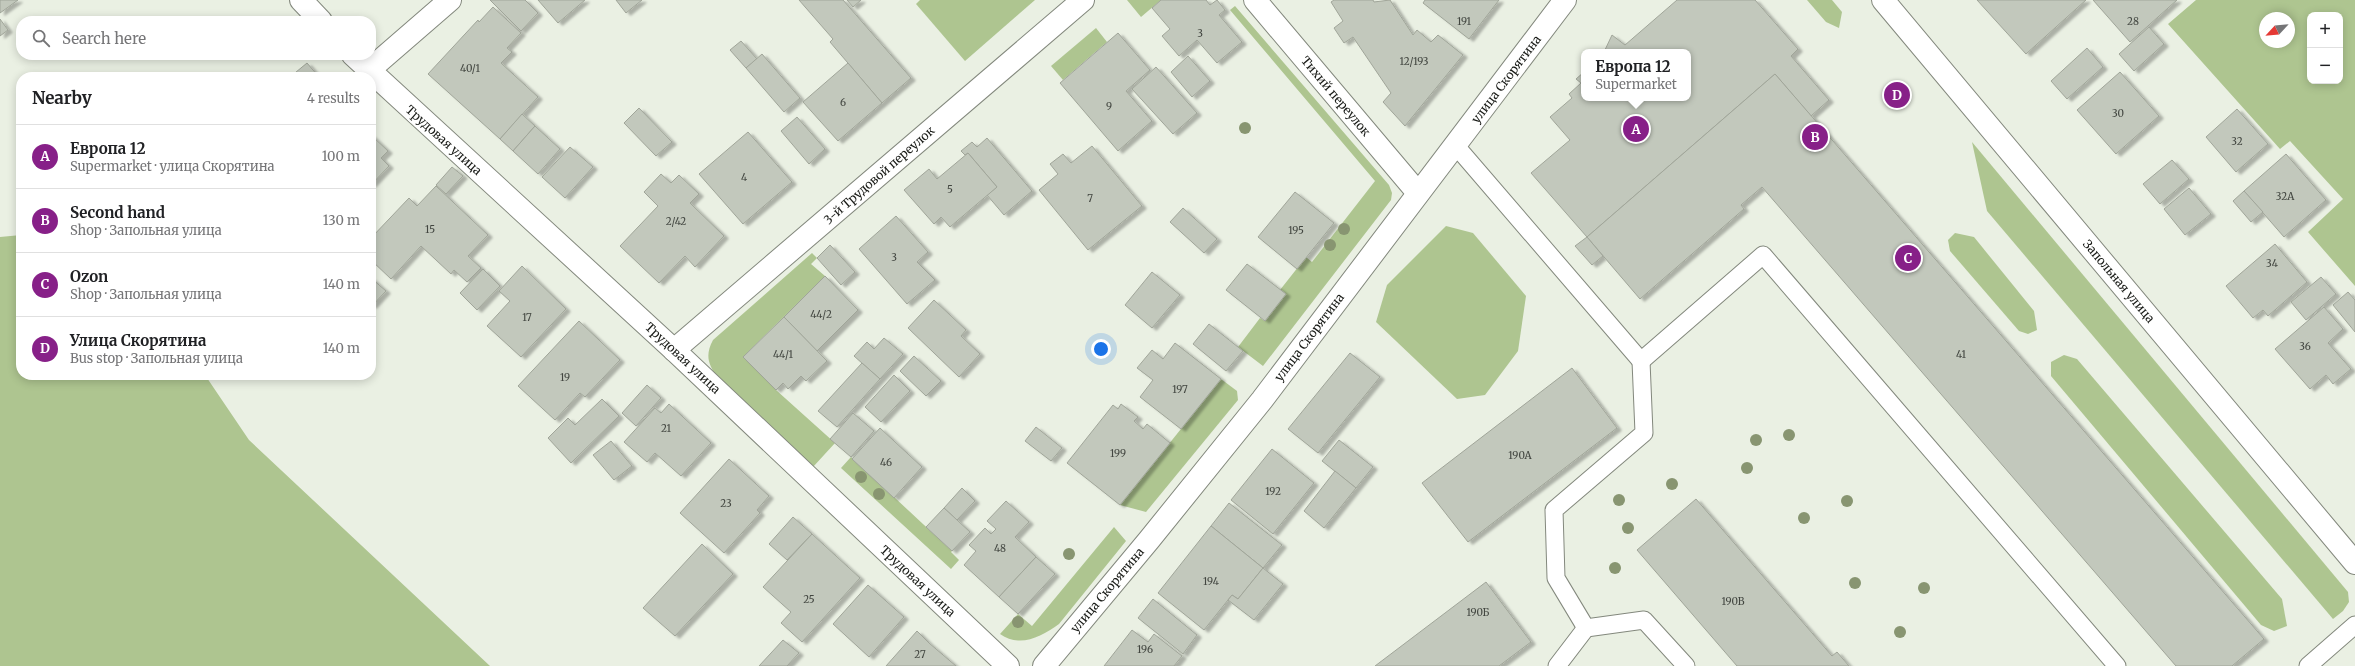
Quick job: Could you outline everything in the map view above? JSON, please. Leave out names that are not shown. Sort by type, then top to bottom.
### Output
[{"type":"street","points":[[302,0],[316,16]]},
{"type":"street","points":[[376,52],[450,0]]},
{"type":"street","name":"3-й Трудовой переулок","points":[[674,350],[1083,0]]},
{"type":"street","name":"Тихий переулок","points":[[1255,0],[1418,193]]},
{"type":"street","name":"улица Скорятина","points":[[1044,666],[1149,540],[1262,400],[1418,193],[1456,146],[1565,0]]},
{"type":"street","name":"Запольная улица","points":[[1883,0],[2355,563]]},
{"type":"street","name":"Трудовая улица","points":[[361,63],[371,72]]},
{"type":"street","name":"Трудовая улица","points":[[376,77],[674,350],[1008,666]]},
{"type":"lane","points":[[1456,146],[1641,361],[1644,433],[1554,510],[1556,578],[1586,628]]},
{"type":"lane","points":[[1641,361],[1763,255],[2117,666]]},
{"type":"lane","points":[[1557,666],[1586,628],[1644,620],[1686,666]]},
{"type":"lane","points":[[2308,666],[2355,625]]},
{"type":"green space","points":[[920,0],[1035,0],[965,61],[916,4]]},
{"type":"green space","points":[[1127,0],[1161,0],[1141,17]]},
{"type":"green space","points":[[1807,0],[1832,0],[1842,12],[1839,28],[1826,22]]},
{"type":"green space","points":[[2196,0],[2355,0],[2355,286],[2308,232],[2343,199],[2290,141],[2280,149],[2168,24]]},
{"type":"green space","points":[[1235,6],[1389,185],[1392,193],[1391,200],[1263,366],[1238,347],[1260,318],[1265,321],[1285,294],[1280,290],[1306,257],[1312,262],[1375,181],[1230,10]]},
{"type":"green space","points":[[1096,28],[1107,42],[1063,80],[1051,66]]},
{"type":"green space","points":[[1972,142],[2348,592],[2349,602],[2343,611],[2333,619],[1987,211]]},
{"type":"green space","points":[[1446,226],[1473,233],[1526,296],[1518,351],[1485,395],[1457,399],[1376,322],[1387,285]]},
{"type":"green space","points":[[1955,233],[1974,237],[2034,311],[2037,330],[2028,334],[2019,331],[1950,251],[1948,240]]},
{"type":"green space","points":[[16,235],[16,380],[208,380],[249,440],[490,666],[0,666],[0,237]]},
{"type":"green space","points":[[812,253],[817,258],[811,264],[825,276],[743,357],[776,390],[835,443],[813,467],[717,377],[711,368],[708,355],[713,340]]},
{"type":"green space","points":[[2064,355],[2077,359],[2282,599],[2287,626],[2274,631],[2261,625],[2051,376],[2051,362]]},
{"type":"green space","points":[[1221,379],[1237,391],[1238,400],[1146,512],[1120,505]]},
{"type":"green space","points":[[851,457],[952,551],[951,552],[959,560],[951,569],[841,468]]},
{"type":"green space","points":[[1114,527],[1126,541],[1059,624],[1038,637],[1030,639],[1015,640],[1000,634],[1018,614],[1032,626]]},
{"type":"building","points":[[0,0],[18,0],[0,13]]},
{"type":"building","points":[[490,0],[525,0],[538,13],[521,31]]},
{"type":"building","points":[[538,0],[585,0],[558,23]]},
{"type":"building","points":[[616,0],[642,0],[626,13]]},
{"type":"building","points":[[799,0],[843,0],[911,78],[882,103],[830,42],[833,39]]},
{"type":"building","points":[[847,0],[861,0],[853,7]]},
{"type":"building","points":[[1161,0],[1206,0],[1210,5],[1217,0],[1225,10],[1219,15],[1242,42],[1217,63],[1197,40],[1179,56],[1162,36],[1170,29],[1152,8]]},
{"type":"building","points":[[1334,0],[1373,0],[1374,2],[1390,0],[1413,35],[1417,30],[1431,42],[1438,35],[1463,55],[1405,126],[1383,102],[1391,93],[1353,37],[1344,43],[1334,28],[1343,21],[1331,2]]},
{"type":"building","points":[[1425,0],[1499,0],[1469,39],[1423,3]]},
{"type":"building","points":[[1677,0],[1755,0],[1798,49],[1791,56],[1829,100],[1811,116],[1775,74],[1587,237],[1531,173],[1570,140],[1550,117],[1572,98],[1569,94],[1581,83],[1581,101],[1691,101],[1691,49],[1605,49],[1612,35],[1625,45]]},
{"type":"building","points":[[1977,0],[2086,0],[2026,54]]},
{"type":"building","points":[[2093,0],[2177,0],[2130,42]]},
{"type":"building","points":[[493,7],[521,33],[507,48],[512,52],[501,63],[538,97],[500,139],[428,74],[478,20],[479,22]]},
{"type":"building","points":[[0,19],[8,30],[0,36]]},
{"type":"building","points":[[2149,27],[2164,44],[2134,71],[2119,54]]},
{"type":"building","points":[[1118,33],[1150,70],[1126,91],[1152,121],[1118,151],[1060,83]]},
{"type":"building","points":[[741,41],[757,59],[746,68],[730,50]]},
{"type":"building","points":[[2087,48],[2103,67],[2067,99],[2051,81]]},
{"type":"building","points":[[762,54],[800,98],[784,112],[746,68]]},
{"type":"building","points":[[1188,56],[1210,81],[1192,97],[1171,72]]},
{"type":"building","points":[[307,63],[315,72],[296,72]]},
{"type":"building","points":[[848,63],[882,103],[838,141],[803,102]]},
{"type":"building","points":[[1156,67],[1197,113],[1173,134],[1132,89]]},
{"type":"building","points":[[2120,72],[2159,116],[2116,154],[2077,110]]},
{"type":"building","points":[[1775,74],[2264,639],[2232,666],[2176,666],[1762,187],[1741,205],[1744,209],[1640,299],[1587,237]]},
{"type":"building","points":[[1581,75],[1581,83],[1576,79]]},
{"type":"building","points":[[639,108],[672,142],[656,156],[624,123]]},
{"type":"building","points":[[2237,109],[2268,144],[2236,172],[2206,137]]},
{"type":"building","points":[[522,114],[535,126],[513,151],[500,139]]},
{"type":"building","points":[[797,117],[825,149],[809,164],[781,131]]},
{"type":"building","points":[[535,126],[560,149],[538,174],[513,151]]},
{"type":"building","points":[[748,132],[792,182],[743,224],[699,174]]},
{"type":"building","points":[[987,138],[1032,191],[1004,215],[987,195],[997,187],[968,153],[965,155],[961,151],[972,142],[977,147]]},
{"type":"building","points":[[376,140],[388,151],[381,158],[389,166],[376,180]]},
{"type":"building","points":[[1092,146],[1142,206],[1088,250],[1039,190],[1058,174],[1050,164],[1063,154],[1071,163]]},
{"type":"building","points":[[570,147],[593,167],[565,198],[542,177]]},
{"type":"building","points":[[968,153],[997,187],[950,227],[941,217],[934,224],[904,190],[929,169],[937,179]]},
{"type":"building","points":[[2286,154],[2326,200],[2284,237],[2244,191]]},
{"type":"building","points":[[2172,160],[2189,179],[2160,204],[2143,184]]},
{"type":"building","points":[[452,167],[463,176],[446,194],[436,185]]},
{"type":"building","points":[[661,174],[671,183],[679,175],[699,194],[690,203],[724,236],[695,267],[685,256],[659,283],[620,246],[658,206],[644,192]]},
{"type":"building","points":[[436,186],[488,235],[468,256],[481,268],[467,282],[454,270],[451,274],[421,246],[391,279],[376,265],[376,233],[409,198],[417,206]]},
{"type":"building","points":[[2189,188],[2211,214],[2185,235],[2164,209]]},
{"type":"building","points":[[2244,191],[2263,212],[2251,222],[2233,201]]},
{"type":"building","points":[[1295,192],[1334,223],[1297,269],[1258,237]]},
{"type":"building","points":[[1183,208],[1217,239],[1204,253],[1170,222]]},
{"type":"building","points":[[896,216],[928,252],[917,262],[935,280],[907,304],[859,249]]},
{"type":"building","points":[[1587,237],[1603,256],[1592,265],[1575,246]]},
{"type":"building","points":[[2275,244],[2307,282],[2268,316],[2263,310],[2253,318],[2226,286]]},
{"type":"building","points":[[830,245],[855,272],[841,285],[817,258]]},
{"type":"building","points":[[1247,264],[1286,294],[1265,321],[1226,290]]},
{"type":"building","points":[[522,266],[566,309],[521,357],[487,326],[510,301],[499,291]]},
{"type":"building","points":[[483,269],[500,286],[477,310],[460,293]]},
{"type":"building","points":[[1152,272],[1180,295],[1152,328],[1125,305]]},
{"type":"building","points":[[825,276],[858,310],[817,351],[784,317]]},
{"type":"building","points":[[2321,277],[2336,294],[2306,320],[2291,302]]},
{"type":"building","points":[[376,282],[386,291],[376,302]]},
{"type":"building","points":[[2348,292],[2355,300],[2355,332],[2333,305]]},
{"type":"building","points":[[934,300],[966,330],[961,336],[980,354],[959,377],[908,328]]},
{"type":"building","points":[[2324,307],[2343,329],[2328,343],[2351,369],[2333,384],[2326,375],[2310,389],[2275,349]]},
{"type":"building","points":[[784,317],[827,361],[806,381],[801,376],[788,389],[783,383],[776,390],[743,357]]},
{"type":"building","points":[[579,321],[620,360],[585,397],[580,393],[555,420],[518,386]]},
{"type":"building","points":[[1209,324],[1243,351],[1226,371],[1193,344]]},
{"type":"building","points":[[884,338],[903,354],[880,379],[854,356],[867,342],[874,349]]},
{"type":"building","points":[[1175,343],[1221,379],[1181,429],[1140,397],[1153,380],[1137,368],[1152,350],[1163,359]]},
{"type":"building","points":[[1350,353],[1380,377],[1318,453],[1288,429]]},
{"type":"building","points":[[914,356],[941,381],[926,396],[900,371]]},
{"type":"building","points":[[862,363],[880,379],[837,427],[818,411]]},
{"type":"building","points":[[1572,368],[1617,428],[1468,542],[1422,483]]},
{"type":"building","points":[[894,375],[910,391],[881,422],[865,407]]},
{"type":"building","points":[[647,385],[661,398],[636,426],[622,413]]},
{"type":"building","points":[[602,399],[619,416],[571,463],[548,438],[568,418],[575,425]]},
{"type":"building","points":[[669,404],[711,443],[681,476],[655,453],[647,462],[624,442],[655,408],[661,413]]},
{"type":"building","points":[[1121,404],[1138,417],[1134,421],[1143,429],[1147,424],[1170,443],[1120,505],[1067,463],[1113,405],[1118,409]]},
{"type":"building","points":[[853,413],[874,431],[851,457],[830,439]]},
{"type":"building","points":[[1036,427],[1062,448],[1051,461],[1025,441]]},
{"type":"building","points":[[880,428],[922,467],[894,498],[852,459]]},
{"type":"building","points":[[1339,440],[1373,467],[1356,488],[1322,461]]},
{"type":"building","points":[[611,441],[632,466],[614,480],[593,455]]},
{"type":"building","points":[[1272,449],[1314,483],[1273,534],[1231,500]]},
{"type":"building","points":[[729,459],[769,496],[757,510],[760,513],[724,553],[680,513]]},
{"type":"building","points":[[1335,471],[1356,488],[1324,528],[1304,511]]},
{"type":"building","points":[[962,488],[975,501],[957,520],[944,508]]},
{"type":"building","points":[[1696,499],[1832,656],[1837,652],[1849,666],[1737,666],[1637,550]]},
{"type":"building","points":[[1006,501],[1029,522],[1015,537],[1036,557],[999,597],[964,565],[976,551],[969,545],[985,528],[991,534],[996,529],[987,521]]},
{"type":"building","points":[[1229,503],[1282,545],[1263,568],[1211,526]]},
{"type":"building","points":[[944,508],[970,532],[952,551],[926,527]]},
{"type":"building","points":[[793,517],[812,534],[787,560],[769,544]]},
{"type":"building","points":[[1211,526],[1263,568],[1238,599],[1232,595],[1204,630],[1158,593]]},
{"type":"building","points":[[812,534],[860,578],[802,642],[781,623],[791,612],[763,587]]},
{"type":"building","points":[[702,544],[733,574],[675,636],[643,608]]},
{"type":"building","points":[[1036,557],[1055,574],[1018,614],[999,597]]},
{"type":"building","points":[[1263,568],[1283,584],[1254,620],[1228,600],[1232,595],[1238,599]]},
{"type":"building","points":[[1486,582],[1531,642],[1499,666],[1375,666]]},
{"type":"building","points":[[868,585],[904,617],[869,657],[833,624]]},
{"type":"building","points":[[1153,599],[1197,635],[1183,654],[1138,618]]},
{"type":"building","points":[[1132,630],[1148,642],[1154,634],[1182,656],[1174,666],[1104,666]]},
{"type":"building","points":[[917,631],[929,643],[956,666],[886,666]]},
{"type":"building","points":[[783,640],[799,653],[787,666],[759,666]]},
{"type":"place","name":"Улица Скорятина","points":[[1897,95]]},
{"type":"place","name":"Европа 12","points":[[1636,129]]},
{"type":"place","name":"Second hand","points":[[1815,137]]},
{"type":"place","name":"Ozon","points":[[1908,258]]}]
